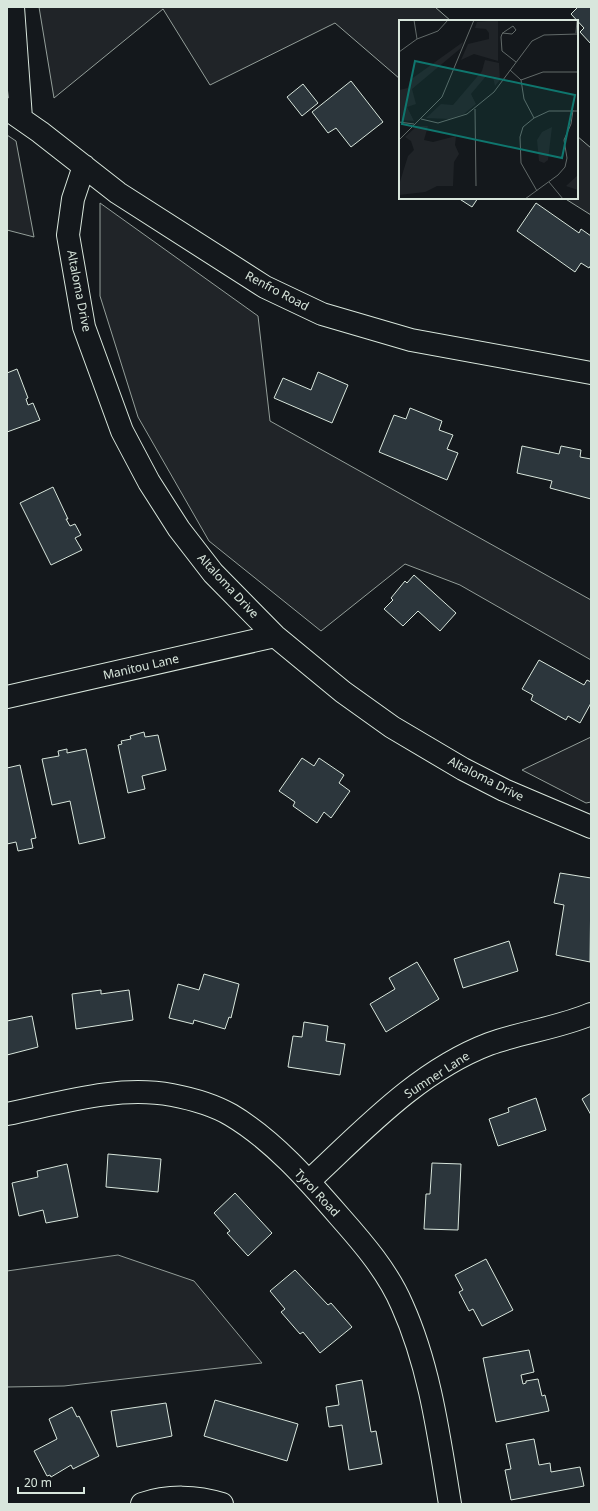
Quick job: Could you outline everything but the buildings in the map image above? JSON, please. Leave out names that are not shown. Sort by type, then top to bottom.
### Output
[{"type":"street","points":[[13,7],[14,114]]},
{"type":"street","name":"Renfro Road","points":[[14,114],[118,193],[265,287],[322,314],[411,340],[591,373]]},
{"type":"street","name":"Altaloma Drive","points":[[84,166],[73,199],[68,235],[75,283],[84,327],[122,431],[149,482],[179,529],[213,573],[275,636],[343,692],[392,727],[504,790],[591,828]]},
{"type":"street","name":"Manitou Lane","points":[[7,697],[275,636]]},
{"type":"street","name":"Sumner Lane","points":[[309,1181],[386,1110],[435,1073],[464,1056],[490,1044],[549,1028],[591,1014]]},
{"type":"street","name":"Tyrol Road","points":[[7,1114],[114,1092],[142,1092],[170,1095],[206,1103],[230,1115],[249,1128],[309,1181],[361,1242],[383,1273],[401,1303],[427,1378],[450,1504]]},
{"type":"street","points":[[142,1504],[170,1498],[192,1497],[222,1504]]},
{"type":"shaded area","points":[[39,7],[435,7],[450,20],[399,20],[399,78],[335,23],[210,85],[163,9],[54,98]]},
{"type":"shaded area","points":[[7,135],[16,141],[34,237],[7,230]]},
{"type":"shaded area","points":[[578,137],[591,148],[591,215],[566,199],[578,199]]},
{"type":"shaded area","points":[[100,203],[258,316],[270,421],[591,600],[591,660],[460,585],[405,564],[321,631],[209,541],[138,417],[100,296]]},
{"type":"shaded area","points":[[591,737],[591,802],[586,803],[522,770]]},
{"type":"shaded area","points":[[118,1255],[194,1281],[262,1363],[64,1386],[7,1387],[7,1271]]}]
